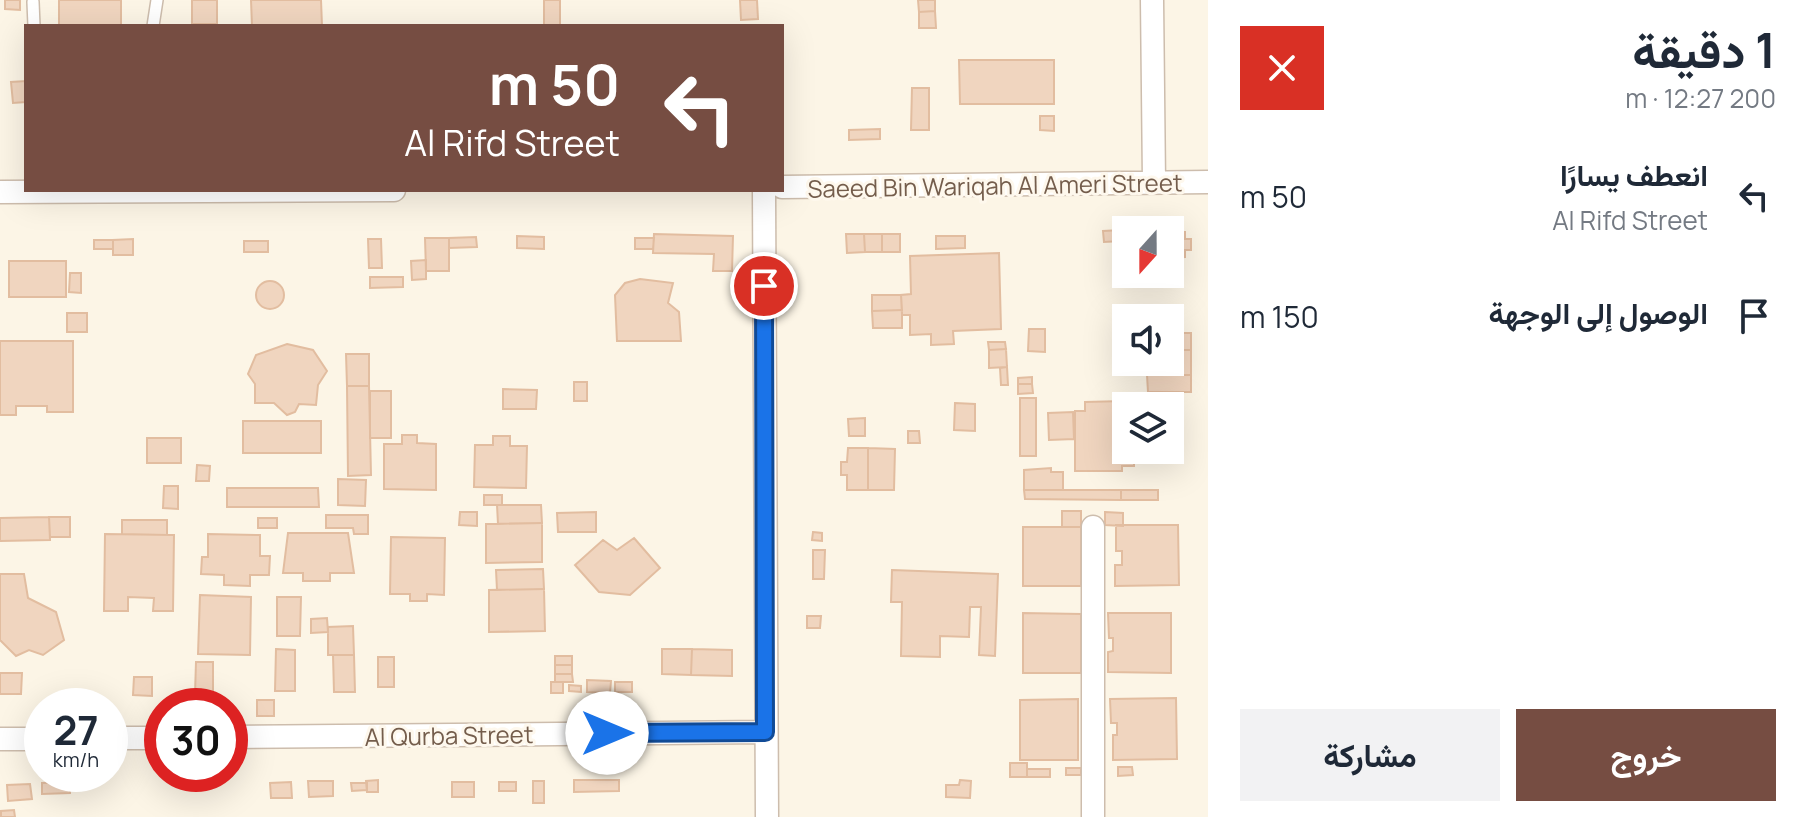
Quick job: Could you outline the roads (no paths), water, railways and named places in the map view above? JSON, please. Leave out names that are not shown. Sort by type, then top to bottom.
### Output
[{"type":"street","points":[[1152,0],[1154,182]]},
{"type":"street","name":"Saeed Bin Wariqah Al Ameri Street","points":[[784,187],[1208,182]]},
{"type":"street","points":[[0,192],[24,192]]},
{"type":"street","points":[[764,192],[767,817]]},
{"type":"street","points":[[1093,527],[1093,817]]},
{"type":"street","name":"Al Qurba Street","points":[[248,737],[765,732]]},
{"type":"street","points":[[0,739],[24,739]]},
{"type":"lane","points":[[153,24],[157,0]]},
{"type":"lane","points":[[33,2],[34,24]]}]
